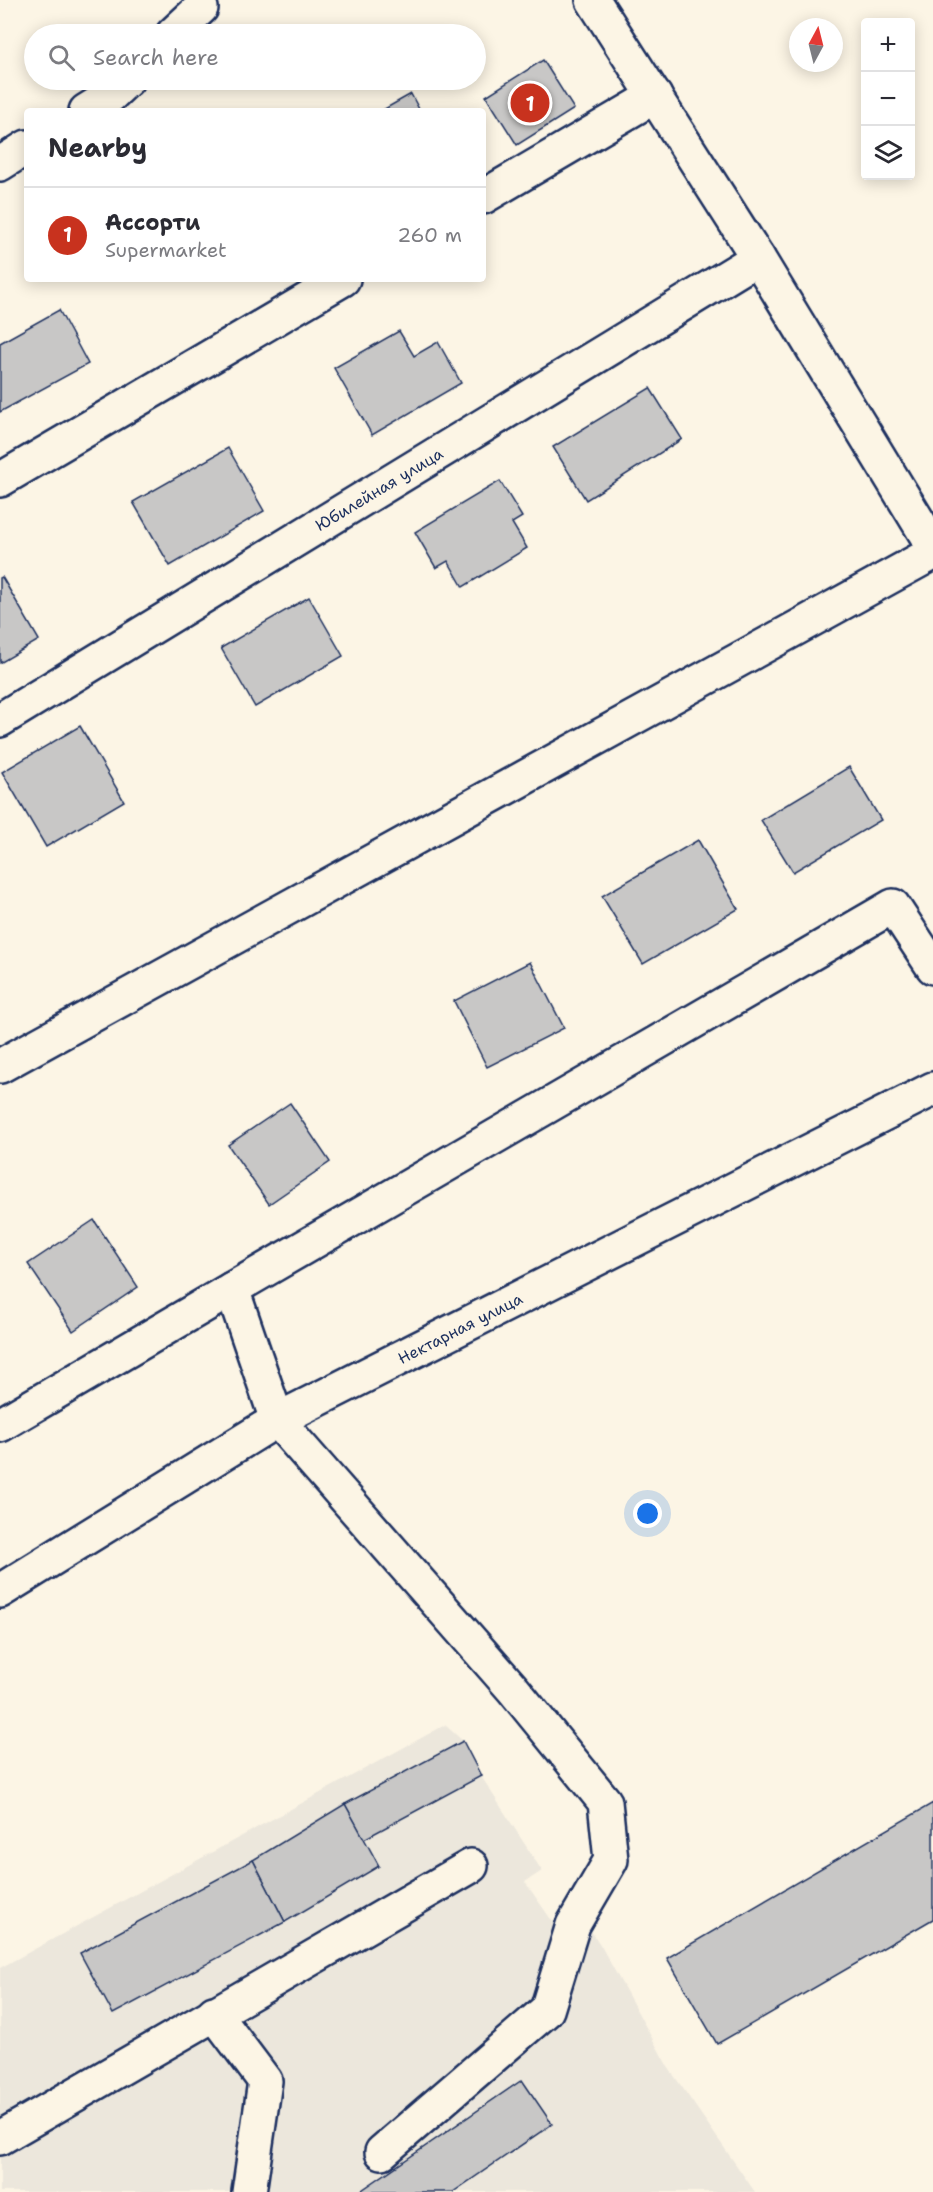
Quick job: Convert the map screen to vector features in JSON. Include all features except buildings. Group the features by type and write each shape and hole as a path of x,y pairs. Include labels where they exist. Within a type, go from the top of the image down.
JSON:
{"street":[{"path":"593,0 758,258 933,546"},
{"path":"181,24 199,3"},
{"path":"91,108 116,90"},
{"path":"486,195 655,96"},
{"path":"0,164 24,149"},
{"name":"Юбилейная улица","path":"0,720 758,258"},
{"path":"0,480 338,282"},
{"path":"0,1066 933,553"},
{"path":"0,1425 893,906 933,967"},
{"name":"Нектарная улица","path":"0,1591 277,1420 933,1089"},
{"path":"232,1289 277,1420 513,1689 605,1802 610,1860 573,1925 547,2010 382,2152"},
{"path":"0,2138 471,1866"},
{"path":"213,2013 265,2081 249,2192"}],"shaded area":[{"path":"445,1725 463,1741 481,1776 542,1871 525,1882 555,1925 586,1923 668,2067 755,2192 0,2192 0,1968"}],"place":[{"name":"Ассорти","path":"530,103"}]}
